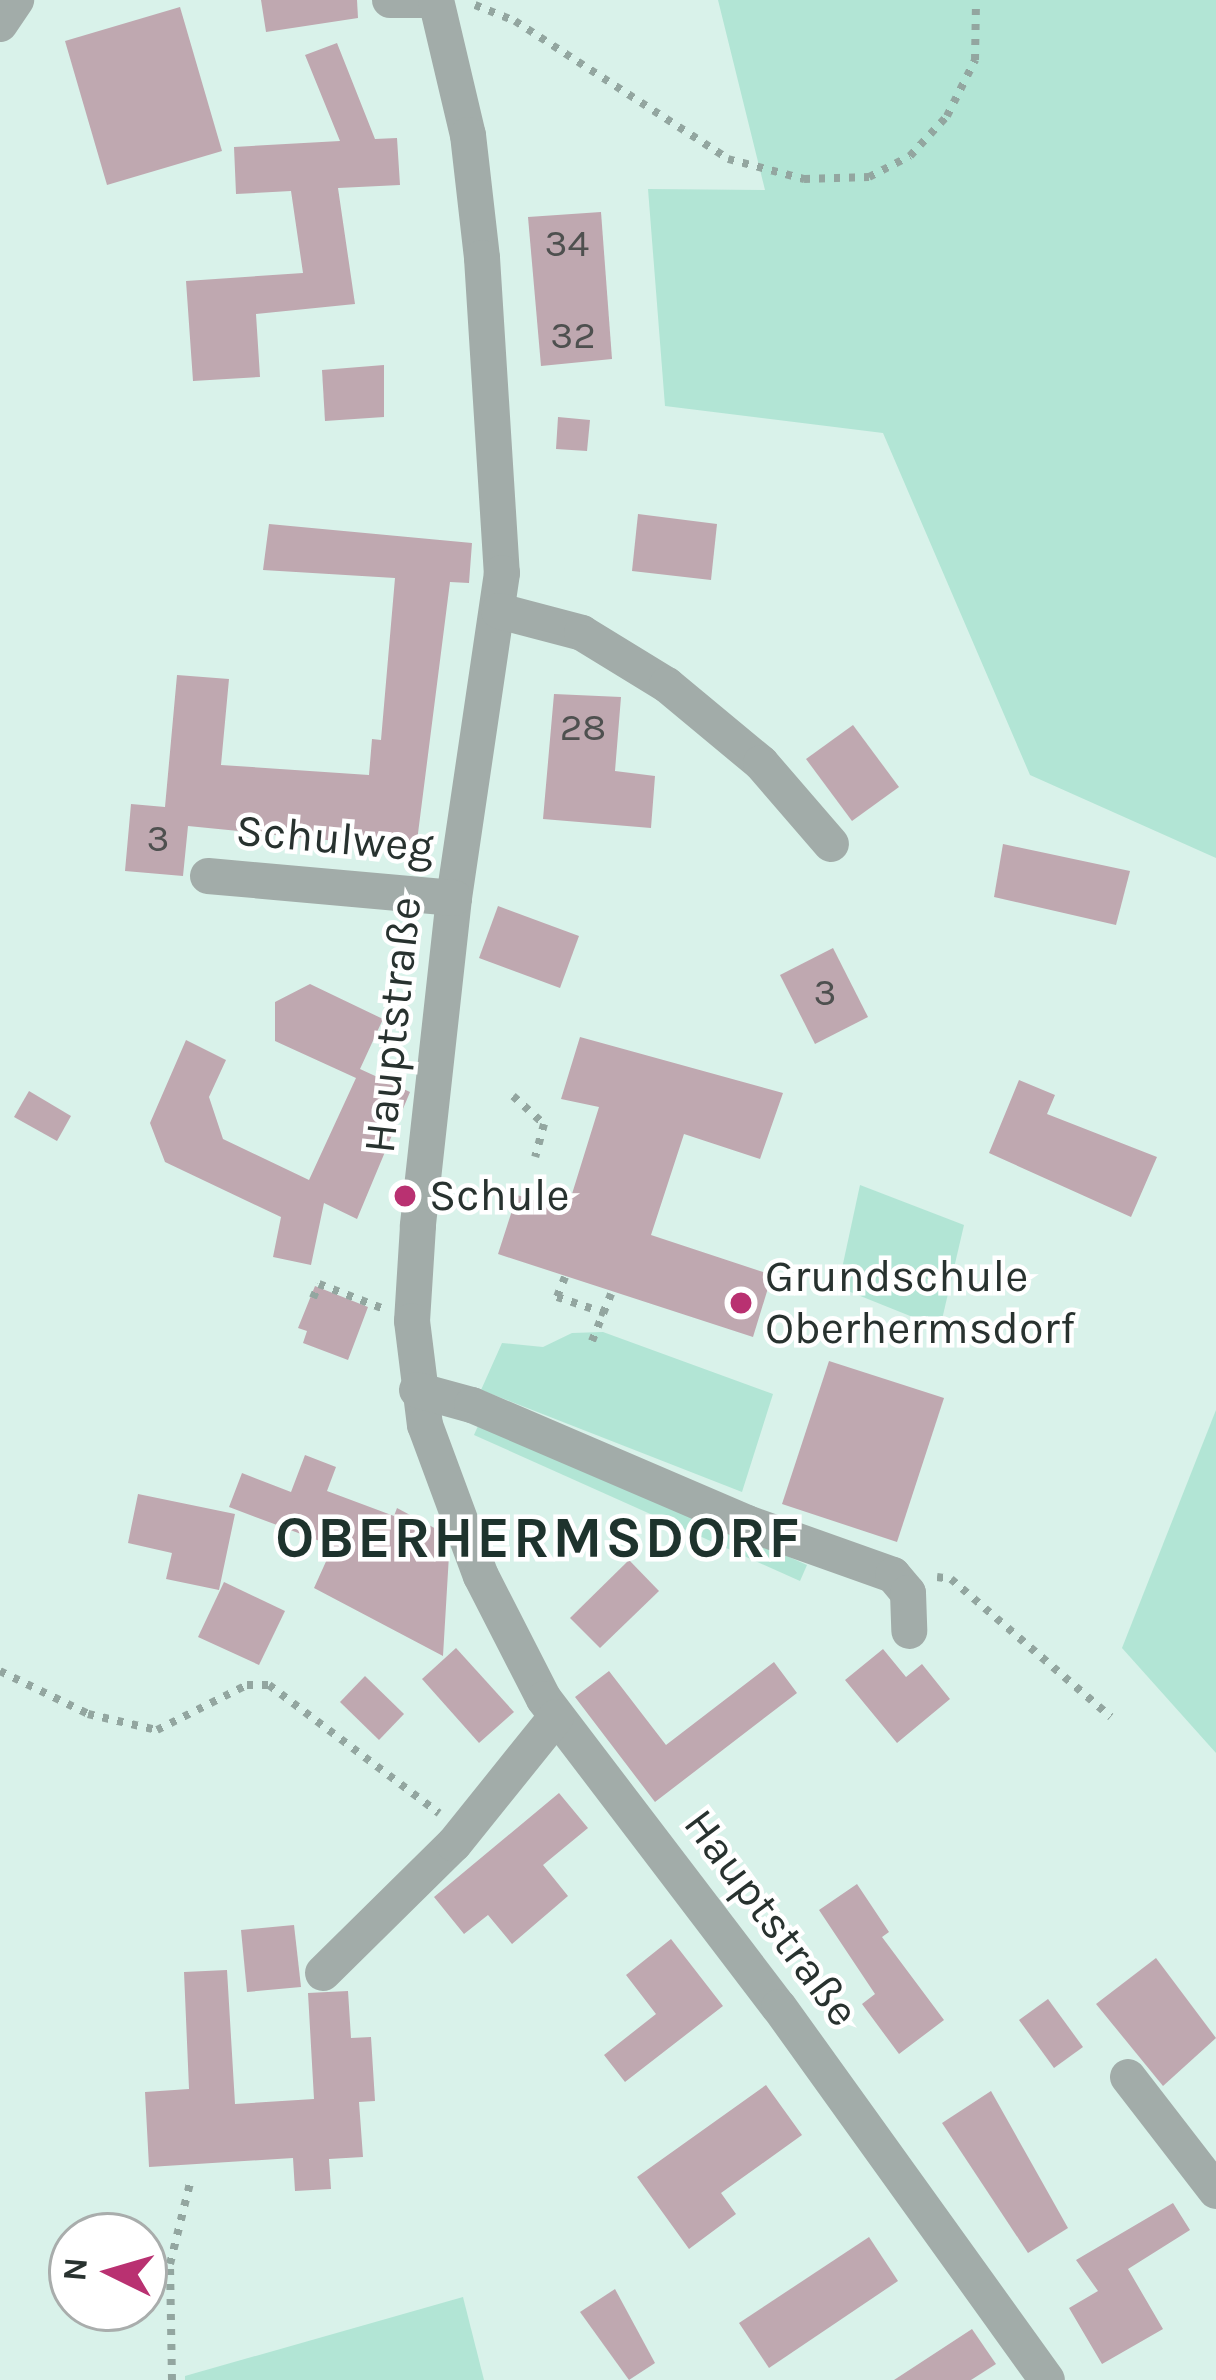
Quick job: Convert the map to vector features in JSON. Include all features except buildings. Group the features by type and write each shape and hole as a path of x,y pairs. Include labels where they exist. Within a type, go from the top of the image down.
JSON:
{"street":[{"path":"0,24 16,0"},
{"path":"391,0 436,0"},
{"name":"Hauptstraße","path":"436,0 468,135 482,259 496,401 499,611 454,898 416,1251 418,1390 481,1576 556,1717 779,2007 1047,2380"},
{"path":"499,611 582,633 667,685 761,763 831,844"},
{"name":"Schulweg","path":"208,876 454,898"},
{"path":"418,1390 472,1405 747,1523 893,1575 908,1593 909,1631"},
{"path":"323,1972 464,1832 556,1717"},
{"path":"1128,2077 1211,2185"}],"path":[{"path":"436,0 515,21 728,159 804,179 869,177 910,156 947,116 975,60 976,0"},
{"path":"513,1096 544,1124 535,1157"},
{"path":"566,1276 557,1298 604,1313"},
{"path":"313,1298 319,1284 384,1309"},
{"path":"592,1341 611,1294"},
{"path":"893,1575 952,1579 1111,1717"},
{"path":"0,1671 88,1714 157,1730 247,1685 268,1685 464,1832"},
{"path":"172,2380 170,2264 191,2179"}],"green space":[{"path":"718,0 1216,0 1216,858 1030,775 883,433 665,406 648,189 765,190"},
{"path":"860,1185 964,1225 940,1328 838,1287"},
{"path":"603,1332 773,1394 742,1492 481,1390 502,1343 543,1347 572,1333"},
{"path":"1216,1410 1216,1753 1122,1648"},
{"path":"481,1419 807,1565 800,1581 474,1435"},
{"path":"463,2297 484,2380 185,2380 185,2376"}],"place":[{"name":"Schule","path":"405,1196"},
{"name":"Grundschule Oberhermsdorf","path":"741,1303"}],"district":[{"name":"OBERHERMSDORF","path":"539,1539"}]}
